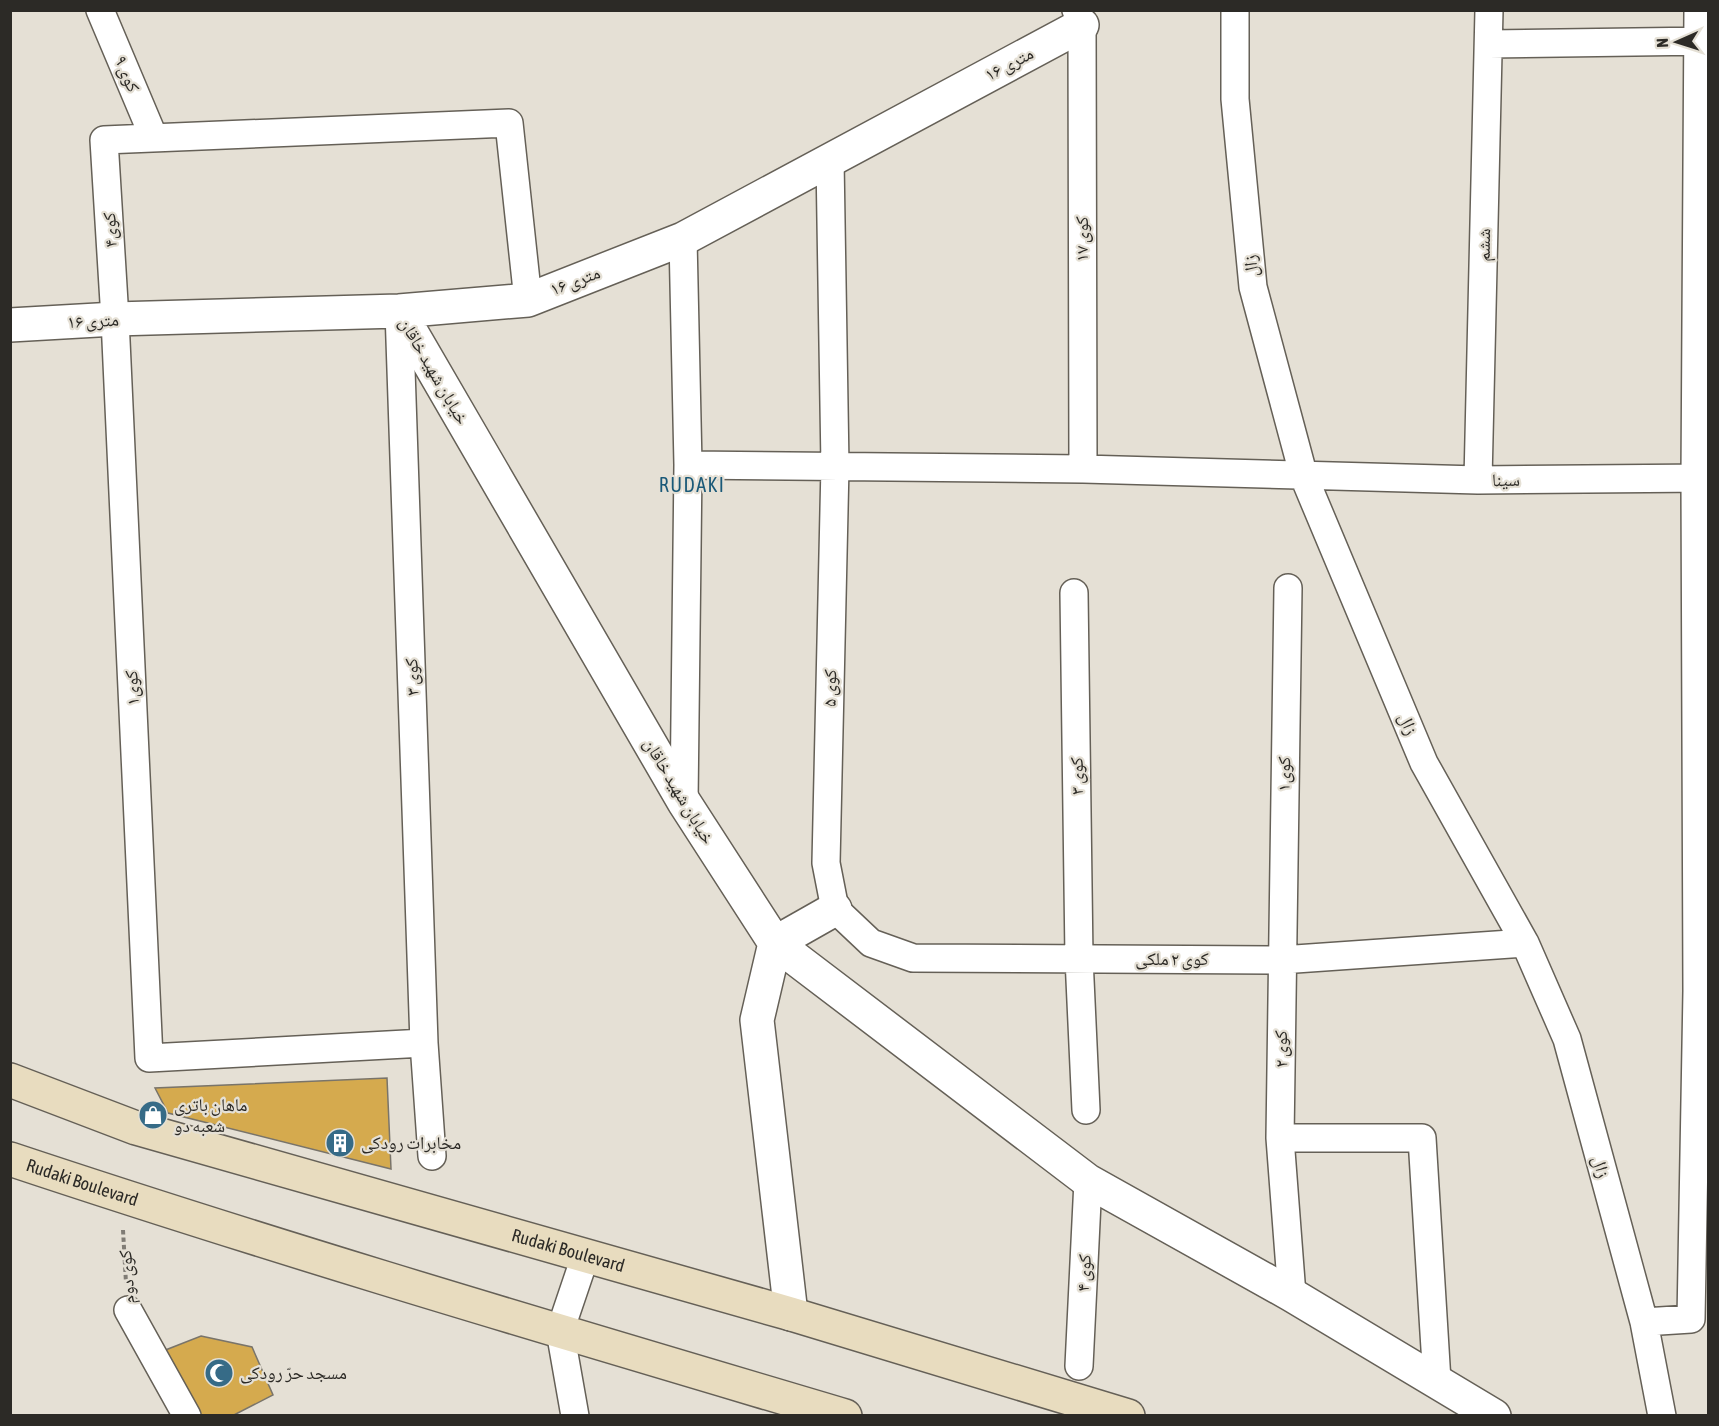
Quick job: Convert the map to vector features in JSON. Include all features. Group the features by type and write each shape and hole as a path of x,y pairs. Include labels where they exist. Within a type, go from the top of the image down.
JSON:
{"main road":[{"name":"Rudaki Boulevard","path":"10,1080 136,1128 791,1314 1128,1416"},
{"name":"Rudaki Boulevard","path":"10,1158 121,1196 845,1416"}],"street":[{"name":"کوی ۹","path":"100,10 154,138"},
{"name":"زال","path":"1235,10 1234,99 1253,287 1304,477 1424,763 1524,943 1566,1039 1644,1322 1662,1416"},
{"name":"ششم","path":"1478,480 1489,10"},
{"path":"1644,1322 1691,1319 1703,991 1703,41 1698,10"},
{"name":"۱۶ متری","path":"10,326 115,319 399,311 528,300 683,239 830,160 1079,18"},
{"name":"کوی ۱۷","path":"1079,18 1083,469"},
{"path":"1489,44 1703,41"},
{"path":"154,138 509,123 528,300"},
{"name":"کوی۴","path":"115,319 105,140 154,138"},
{"name":"کوی ۵","path":"830,160 835,466 826,863 835,909"},
{"path":"683,239 688,465 684,802"},
{"name":"خیابان شهید خاقان","path":"399,311 684,802 775,943 1088,1181 1292,1295 1494,1416"},
{"name":"کوی ۳","path":"399,311 424,1043 432,1156"},
{"name":"کوی۱","path":"115,319 149,1058 424,1043"},
{"name":"سینا","path":"688,465 1083,469 1304,477 1478,480 1702,478"},
{"name":"کوی۱","path":"1281,960 1288,588"},
{"name":"کوی ۳","path":"1074,593 1079,958"},
{"path":"791,1314 758,1020 775,943 835,909"},
{"name":"کوی ۲ ملکی","path":"835,909 872,943 913,958 1281,960 1524,943"},
{"path":"1079,958 1086,1110"},
{"name":"کوی ۲","path":"1281,960 1280,1138 1292,1295"},
{"path":"1280,1138 1422,1138 1437,1381"},
{"name":"کوی ۴","path":"1079,1366 1088,1181"},
{"path":"575,1416 560,1331 585,1257"},
{"name":"کوی دوم","path":"128,1310 187,1416"}],"path":[{"name":"کوی دوم","path":"121,1196 128,1310"}],"building":[{"name":"مخابرات رودکی","path":"387,1078 391,1169 168,1113 155,1088"},
{"name":"مسجد حرّ رودکی","path":"201,1336 252,1347 273,1395 232,1416 197,1416 163,1351"}],"place":[{"name":"ماهان باتری شعبه دو","path":"153,1115"},
{"name":"مخابرات رودکی","path":"340,1143"},
{"name":"مسجد حرّ رودکی","path":"219,1373"}],"district":[{"name":"RUDAKI","path":"692,485"}]}
